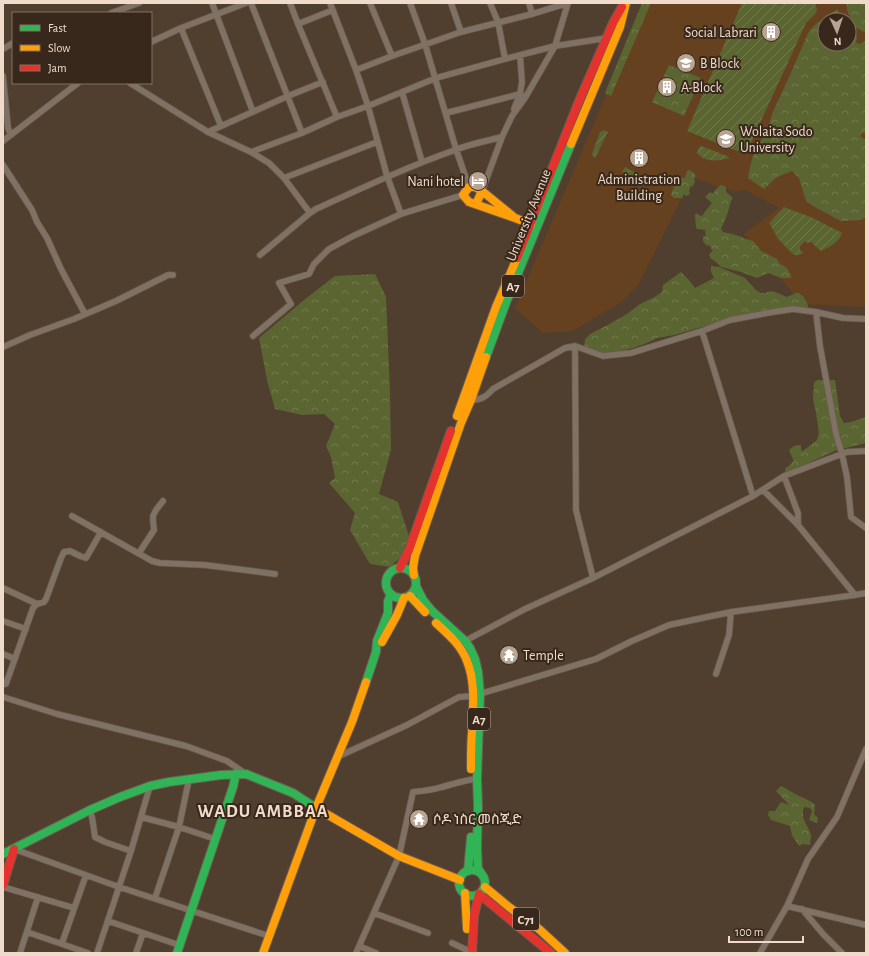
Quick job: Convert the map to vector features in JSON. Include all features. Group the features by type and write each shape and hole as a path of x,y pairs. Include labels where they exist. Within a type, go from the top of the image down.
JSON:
{"main road":[{"name":"University Avenue","path":"400,568 411,544 507,300 607,38 613,23 625,3"},
{"name":"University Avenue","path":"414,575 415,556 461,423 496,307 583,103 620,27 625,3"},
{"path":"515,218 475,187 469,187 463,195 470,202 531,224"},
{"path":"476,204 482,191"},
{"path":"400,568 405,568 414,575"},
{"name":"A7","path":"400,568 390,573 386,584 391,594 395,597 407,597"},
{"name":"A7","path":"376,652 382,644 393,620 407,597 414,592 416,580 414,575"},
{"name":"A7","path":"416,586 422,600 465,641 475,659 478,672 474,779 468,871"},
{"name":"A7","path":"264,949 316,808 352,722 376,652 377,641 388,613 388,601 391,594"},
{"name":"A7","path":"407,597 456,643 464,653 477,695"},
{"path":"178,949 214,839 233,787 236,774"},
{"path":"3,854 90,810 150,786 189,779 246,774 293,793 316,808 400,856 460,880"},
{"name":"A7","path":"474,779 478,806 478,869 485,879 485,887"},
{"path":"3,886 14,849"},
{"path":"479,894 472,896 465,893 460,887 460,880 463,874 468,871 472,870 481,873"},
{"path":"468,952 475,905 479,894 485,887"},
{"name":"C71","path":"485,887 539,929 565,953"},
{"path":"465,893 468,952"},
{"name":"C71","path":"479,894 551,953"}],"street":[{"path":"114,12 139,3"},
{"path":"212,3 253,112"},
{"path":"152,42 181,28 246,3"},
{"path":"251,3 302,133"},
{"path":"290,3 337,117"},
{"path":"330,3 356,70 368,106 387,176 401,214"},
{"path":"370,3 392,56"},
{"path":"410,3 436,78 456,149 469,187"},
{"path":"450,3 461,32"},
{"path":"490,3 498,22 505,59"},
{"path":"529,3 532,14"},
{"path":"356,70 461,32 568,3"},
{"path":"482,191 502,137 522,96 555,46 568,3"},
{"path":"298,24 333,10"},
{"path":"181,28 221,126"},
{"path":"251,152 302,133 337,117 436,78 555,46 607,38"},
{"path":"3,49 12,44"},
{"path":"520,55 522,96"},
{"path":"3,76 8,128 11,135"},
{"path":"208,132 323,82"},
{"path":"3,141 77,84"},
{"path":"132,84 208,132 251,152 269,163 284,178 310,213"},
{"path":"402,92 422,162"},
{"path":"446,113 522,96"},
{"path":"260,255 316,209 387,176 422,162 456,149 502,137"},
{"path":"284,178 377,142"},
{"path":"3,165 32,210 85,314"},
{"path":"253,336 291,304 279,284 309,274 314,264 329,249 401,214 463,195"},
{"path":"3,347 116,301 168,275 173,275"},
{"path":"467,399 486,396 493,389 565,348 575,346 603,356 631,353 702,331 730,320 772,312 793,310 816,312 843,318 866,319"},
{"path":"816,312 820,346 836,434 847,477 851,517 866,528"},
{"path":"702,331 753,496"},
{"path":"575,346 576,510 593,578"},
{"path":"465,641 525,609 593,578 753,496 784,476 847,452 864,452"},
{"path":"784,476 798,513 798,525"},
{"path":"763,490 798,525 855,595"},
{"path":"139,553 154,530 152,520 153,516 163,500"},
{"path":"72,516 148,559 160,563 205,566 275,574"},
{"path":"3,684 6,684 33,608 37,604 44,602 46,599 64,552 70,551 86,558 101,532"},
{"path":"3,588 37,604"},
{"path":"337,757 407,725 459,697 477,695 596,659 669,625 731,612 866,593"},
{"path":"716,674 729,635 731,612"},
{"path":"3,621 26,629"},
{"path":"3,654 15,659"},
{"path":"3,697 57,714 186,746 227,761 246,774"},
{"path":"760,953 786,906 808,859 837,817 866,748"},
{"path":"155,898 179,827 189,779"},
{"path":"356,953 400,856 413,792 442,788 458,782 474,779"},
{"path":"97,953 120,887 150,786"},
{"path":"90,810 95,837 131,851"},
{"path":"142,817 179,827 214,839"},
{"path":"14,849 120,887 269,936"},
{"path":"62,943 86,875"},
{"path":"3,886 74,908"},
{"path":"20,953 38,897"},
{"path":"786,906 866,925"},
{"path":"802,909 842,953"},
{"path":"374,913 428,933"},
{"path":"108,921 143,933 178,949"},
{"path":"27,932 88,953"},
{"path":"136,953 143,933"},
{"path":"452,943 468,952"},
{"path":"359,946 376,953"},
{"path":"264,949 271,953"}],"shaded area":[{"name":"Wolaita Sodo University","path":"642,3 866,3 866,307 802,304 744,234 779,208 745,190 738,191 721,188 692,177 639,284 621,302 573,331 543,333 515,308 603,102"}],"green space":[{"path":"642,3 651,3 611,96 605,93"},
{"path":"742,3 777,3 779,5 786,3 815,3 817,9 816,13 806,23 750,145 743,150 737,151 687,131"},
{"path":"847,3 866,3 866,33 857,28 857,12 848,12"},
{"path":"817,24 817,52 857,52 857,43 860,44 866,40 866,133 863,133 860,136 866,140 866,217 861,220 841,221 813,206 806,201 799,178 792,171 777,177 764,189 748,178 754,154 766,133 773,112 808,33"},
{"path":"669,65 701,78 684,116 652,102"},
{"path":"604,130 608,132 595,158 592,154 600,132"},
{"path":"701,146 729,158 708,160 697,153"},
{"path":"625,167 647,179 644,184 622,172"},
{"path":"689,170 696,176 692,187 690,186 690,194 686,196 684,194 682,198 674,198 671,195 676,181 679,177 685,178 687,171"},
{"path":"721,185 726,187 726,192 733,198 721,229 723,232 753,241 761,251 777,259 779,263 787,268 791,278 781,278 768,273 757,278 721,267 711,259 709,255 713,250 703,241 704,236 706,237 705,230 696,228 695,215 696,213 701,216 703,215 712,203 705,197 710,192 713,194"},
{"path":"784,207 813,218 842,233 841,236 833,244 821,251 811,242 808,243 805,241 800,246 800,250 803,253 794,255 779,240 769,223"},
{"path":"711,266 719,267 745,278 756,290 761,293 771,291 787,297 799,293 807,302 808,307 803,310 756,315 716,323 674,335 657,338 633,348 606,354 584,348 585,339 590,334 627,314 640,304 662,292 663,285 681,272 695,288 714,278 711,272"},
{"path":"375,274 386,297 390,392 391,450 379,494 398,502 409,536 402,556 390,567 370,564 350,530 355,513 329,483 335,478 331,457 326,446 335,424 324,414 302,415 275,409 267,380 259,338 335,276"},
{"path":"817,380 835,380 840,416 844,423 866,417 866,443 837,450 786,473 785,469 793,462 789,450 794,446 801,445 801,450 803,451 817,440 819,433 813,399 814,383"},
{"path":"781,786 815,805 814,814 818,818 817,823 809,820 812,811 810,808 804,807 803,811 804,819 811,835 810,845 803,844 799,846 792,835 790,826 771,820 768,815 769,811 775,811 781,802 789,805 776,791"}],"traffic: fast":[{"path":"486,357 507,300 571,144"},
{"path":"401,568 412,572 416,583 412,594 401,598 390,594 386,583 390,572 401,568"},
{"path":"416,586 423,600 432,611 465,641 475,659 478,672 480,694 477,779 477,848 478,869 481,873"},
{"path":"366,682 376,652 377,641 388,613 388,601 391,594"},
{"path":"177,953 233,787 236,774"},
{"path":"3,854 90,810 150,786 169,782 221,775 246,774 293,793 316,808"},
{"path":"468,871 471,837"},
{"path":"472,870 481,874 485,883 481,892 472,896 463,892 459,883 463,874 472,870"}],"traffic: slow":[{"path":"571,144 620,27 626,3"},
{"path":"476,204 482,191 475,187 469,187 463,195 469,202 515,218"},
{"path":"482,191 515,218 531,224"},
{"path":"457,416 496,307 517,258"},
{"path":"414,575 413,568 415,556 461,423 471,400 486,357"},
{"path":"410,596 425,612"},
{"path":"382,642 397,615 404,598"},
{"path":"436,623 458,645 470,669 473,687 471,769"},
{"path":"263,953 316,808 352,722 366,682"},
{"path":"316,808 399,856 460,880"},
{"path":"485,887 539,929 565,953"},
{"path":"465,893 467,929"}],"traffic: jam":[{"path":"517,258 579,101 613,23 622,7"},
{"path":"400,568 409,550 451,431"},
{"path":"3,885 14,849"},
{"path":"472,953 474,916 479,894 551,953"}],"place":[{"name":"Social Labrari","path":"771,32"},
{"name":"B Block","path":"686,63"},
{"name":"A-Block","path":"667,87"},
{"name":"Wolaita Sodo University","path":"726,139"},
{"name":"Administration Building","path":"639,158"},
{"name":"Nani hotel","path":"478,181"},
{"name":"Temple","path":"509,655"},
{"name":"ሶዶ ነስር መስጂድ","path":"419,819"}],"district":[{"name":"WADU AMBBAA","path":"263,811"}]}
